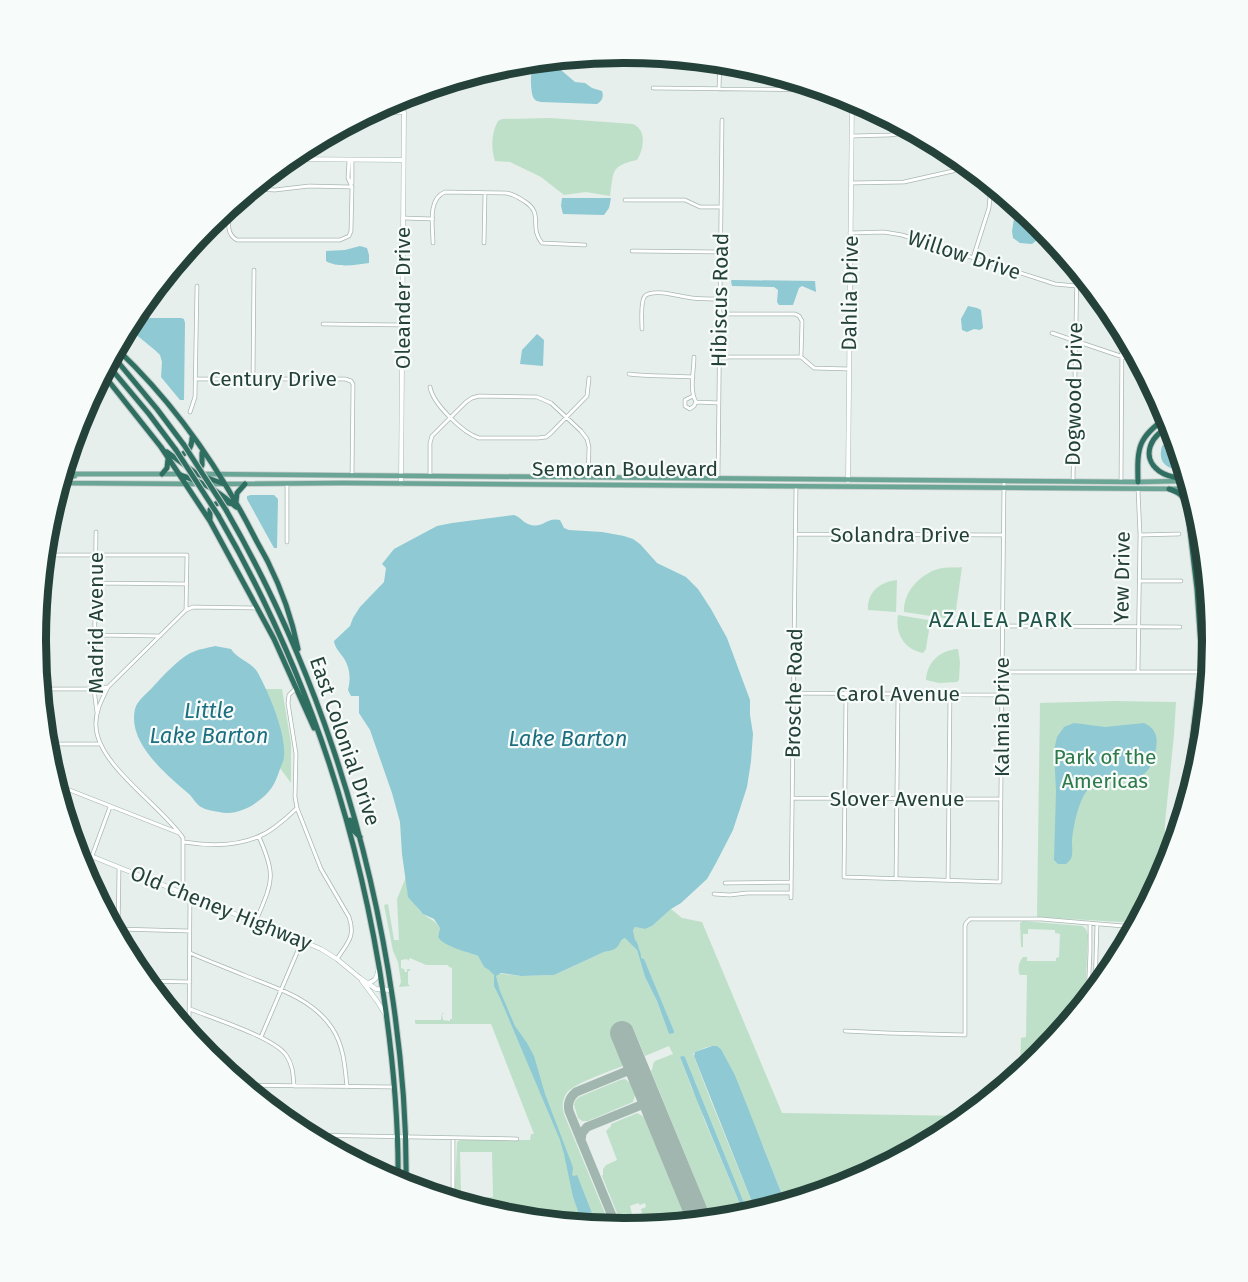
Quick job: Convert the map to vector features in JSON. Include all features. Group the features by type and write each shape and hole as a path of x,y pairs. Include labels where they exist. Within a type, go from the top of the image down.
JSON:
{"highway":[{"path":"123,354 143,375 192,436 225,484 235,504"},
{"name":"East Colonial Drive","path":"118,363 184,445 226,510 266,585 301,663 329,736 361,838 381,926 402,1069 406,1176"},
{"name":"East Colonial Drive","path":"114,371 176,450 218,514 273,621 324,748 352,840 368,904 379,964 396,1087 398,1173"},
{"path":"109,381 170,457 210,520 284,659 324,748"},
{"path":"1138,482 1138,456 1141,444 1146,434 1159,423"},
{"path":"1162,430 1153,439 1150,447 1151,460 1158,471 1178,478"},
{"path":"170,457 186,453 192,445 192,436"},
{"path":"186,484 195,477 202,465 200,448"},
{"path":"162,474 167,468 170,457"},
{"path":"170,457 195,477"},
{"path":"180,474 225,484"},
{"path":"202,507 201,496 209,481 218,474"},
{"path":"209,481 242,512 269,563 295,633 301,663"},
{"path":"235,504 237,493 244,484"},
{"path":"1168,489 1182,495 1183,498"},
{"path":"210,520 210,510 216,503 235,504"},
{"path":"1189,525 1201,653"},
{"path":"1191,748 1200,675"},
{"path":"336,786 342,793 354,831 361,838"},
{"path":"352,840 365,856"}],"main road":[{"path":"71,475 180,474"},
{"name":"Semoran Boulevard","path":"195,477 218,474 1138,482 1179,480"},
{"path":"70,478 78,475"},
{"path":"577,485 587,482 588,478"},
{"path":"588,485 600,478"},
{"path":"700,486 711,484 718,479"},
{"path":"720,486 736,479"},
{"path":"69,482 186,484 209,481"},
{"name":"Yew Drive","path":"1138,482 1138,489"},
{"name":"Semoran Boulevard","path":"225,484 1181,489"}],"street":[{"path":"719,89 720,72"},
{"path":"653,88 796,90"},
{"name":"Dahlia Drive","path":"848,487 852,110"},
{"name":"Oleander Drive","path":"392,112 404,112 401,484"},
{"name":"Hibiscus Road","path":"718,479 722,120"},
{"path":"852,136 899,134"},
{"path":"306,159 404,160"},
{"path":"230,220 229,233 237,240 340,240 349,236 351,231 351,160"},
{"path":"851,183 904,182 957,169"},
{"path":"264,190 309,186 352,188"},
{"path":"433,243 433,205 439,194 445,192 513,194 534,210 536,233 542,243 585,245"},
{"path":"484,243 485,193"},
{"path":"973,258 989,208 990,195"},
{"path":"625,200 686,200 700,207 721,207"},
{"path":"403,218 433,219"},
{"name":"Willow Drive","path":"850,232 884,232 902,235 1055,284 1076,286"},
{"path":"632,251 721,252"},
{"path":"253,379 254,270"},
{"name":"Dogwood Drive","path":"1073,481 1076,282"},
{"path":"190,412 194,403 197,286"},
{"path":"642,329 643,300 650,293 721,299"},
{"path":"720,314 795,314 799,316 802,321 801,357"},
{"path":"323,324 402,325"},
{"path":"1052,333 1128,359"},
{"path":"1121,481 1122,349"},
{"path":"694,357 693,396 696,402"},
{"path":"720,357 801,357 814,368 849,369"},
{"path":"629,374 693,377"},
{"path":"430,387 436,401 471,435 479,438 538,438 546,437 587,396 589,378"},
{"name":"Century Drive","path":"195,379 345,379 351,381 353,384 352,476"},
{"path":"429,476 432,436 466,402 479,396 537,397 552,403 581,430 587,439 588,478"},
{"path":"693,396 685,400 685,406 690,409 696,402"},
{"path":"696,402 719,403"},
{"name":"Kalmia Drive","path":"948,880 1000,882 1004,481"},
{"path":"287,484 287,542"},
{"name":"Brosche Road","path":"791,898 796,487"},
{"name":"Yew Drive","path":"1138,489 1140,534 1138,672"},
{"name":"Madrid Avenue","path":"96,532 94,689 96,727 100,744"},
{"name":"Solandra Drive","path":"796,534 1003,535"},
{"path":"1140,534 1179,534"},
{"path":"53,555 187,555 186,610"},
{"path":"1139,581 1181,581"},
{"path":"95,583 187,584"},
{"path":"97,715 108,687 186,610 193,607 257,608"},
{"path":"1003,626 1180,627"},
{"path":"95,635 160,636"},
{"path":"1002,672 1200,672"},
{"path":"49,689 108,687"},
{"path":"296,688 289,695 288,703 296,754 297,808 321,869 352,925 351,937 337,959"},
{"name":"Carol Avenue","path":"794,693 1002,694"},
{"path":"846,694 844,877 948,880 950,694"},
{"path":"896,879 898,694"},
{"path":"56,744 100,744 113,764 180,834 184,842 183,893"},
{"path":"66,788 180,834"},
{"name":"Slover Avenue","path":"792,798 1001,800"},
{"path":"92,856 110,806"},
{"path":"184,842 213,845 244,842 259,837 274,828 297,808"},
{"path":"256,921 271,879 268,856 259,837"},
{"name":"Old Cheney Highway","path":"87,854 302,941 337,959 383,994"},
{"path":"118,919 119,866"},
{"path":"725,883 791,882"},
{"path":"714,894 791,893"},
{"path":"189,1021 190,895"},
{"path":"844,1031 965,1035 965,926 970,919 1041,919 1126,926"},
{"path":"1089,984 1090,924"},
{"path":"1095,974 1097,924"},
{"path":"124,929 189,931"},
{"path":"261,1037 302,941"},
{"path":"190,953 282,990 308,1004 322,1016 333,1029 341,1047 345,1064 346,1087"},
{"path":"368,983 377,977 379,964"},
{"name":"Old Cheney Highway","path":"360,978 387,1017"},
{"path":"157,981 190,981"},
{"path":"374,996 392,993"},
{"path":"190,1009 261,1037 280,1048 292,1066 294,1086"},
{"path":"255,1085 396,1087"},
{"path":"326,1135 517,1139"},
{"path":"453,1138 453,1192"}],"green space":[{"path":"551,118 633,124 641,131 643,145 639,156 637,160 618,167 615,171 610,196 586,192 564,195 541,177 510,162 495,161 492,141 498,121"},
{"path":"962,567 955,617 951,619 904,612 910,590 921,578 942,568"},
{"path":"897,580 896,612 868,610 872,593 885,583"},
{"path":"898,615 928,620 930,623 926,649 923,653 911,648 902,640 897,622"},
{"path":"958,649 960,662 957,682 939,683 926,680 929,668 936,658"},
{"path":"247,689 282,689 291,743 291,783 251,729"},
{"name":"Park of the Americas","path":"1176,702 1165,844 1128,922 1037,917 1040,703"},
{"path":"406,877 416,905 440,928 438,937 450,946 478,956 484,967 495,973 521,976 554,975 611,950 625,937 637,950 645,977 669,1034 674,1031 644,960 641,958 633,930 635,927 645,929 652,926 671,909 682,918 702,922 782,1113 952,1116 879,1159 845,1175 781,1197 735,1075 721,1049 711,1046 695,1052 693,1054 753,1204 745,1205 685,1057 680,1057 741,1206 709,1212 651,1071 655,1061 673,1054 669,1046 645,1056 633,1028 612,1037 623,1066 576,1086 566,1094 563,1104 564,1114 607,1218 549,1214 471,1198 493,1197 492,1152 460,1152 461,1191 458,1192 455,1189 457,1142 460,1140 530,1140 531,1134 534,1134 491,1024 415,1023 415,1020 441,1020 442,1013 445,1013 442,1014 443,1020 452,1019 452,968 448,965 426,965 410,958 408,961 407,959 401,960 401,968 405,972 410,969 408,984 410,986 399,987 401,982 398,962 393,951 384,905 388,904 394,940 399,940 397,899"},
{"path":"1023,921 1082,926 1088,935 1086,988 1058,1022 1020,1060 1021,1038 1026,1037 1027,975 1020,975 1020,963 1023,957 1027,957 1027,961 1056,961 1059,957 1060,934 1055,933 1055,930 1028,929 1028,934 1023,934 1023,947 1021,947 1020,923"},
{"path":"625,1079 630,1083 635,1095 633,1102 588,1121 578,1118 574,1105 579,1097"},
{"path":"637,1113 644,1117 685,1215 630,1218 642,1213 641,1209 646,1207 645,1203 640,1205 638,1203 630,1206 632,1214 619,1218 602,1176 606,1165 617,1160 606,1131 611,1124"}],"water":[{"path":"559,67 575,82 585,83 602,91 603,97 597,104 537,101 532,94 532,71"},
{"path":"562,198 611,198 609,208 604,215 563,214"},
{"path":"1014,216 1039,240 1032,244 1020,243 1013,238"},
{"path":"360,246 367,248 369,263 341,265 326,261 326,251"},
{"path":"732,280 815,281 816,292 802,286 799,288 793,305 779,305 778,290 774,287 732,286"},
{"path":"968,306 981,310 983,328 980,330 974,329 967,332 962,330 961,319"},
{"path":"145,318 184,319 184,400 180,400 161,377 162,362 156,351 135,334"},
{"path":"537,334 544,340 543,366 520,364 522,350"},
{"path":"1166,442 1175,469 1163,461 1162,446"},
{"path":"274,495 278,499 277,548 274,548 247,499 247,496"},
{"name":"Lake Barton","path":"514,515 535,526 555,519 560,520 564,528 569,530 602,532 633,539 657,563 686,577 698,589 727,638 750,700 753,734 751,761 747,787 733,830 707,879 652,926 645,929 635,927 633,930 641,958 644,959 674,1033 669,1034 645,977 637,950 625,938 614,949 554,975 521,976 501,973 496,976 515,1026 534,1056 545,1094 573,1168 572,1175 577,1175 594,1217 580,1217 573,1197 560,1140 494,986 494,975 484,967 478,956 450,946 441,940 438,937 440,928 434,919 423,914 408,897 400,822 392,793 370,730 359,713 359,696 351,696 348,690 350,677 348,669 334,641 350,626 360,607 384,582 386,568 382,564 394,549 437,526"},
{"name":"Little Lake Barton","path":"215,646 231,649 258,673 276,713 284,746 283,762 269,791 248,807 229,813 201,807 160,768 143,746 134,722 138,703 171,668 182,658 198,650"},
{"path":"1074,723 1105,727 1144,723 1154,731 1157,740 1154,759 1144,774 1109,776 1098,780 1090,787 1083,797 1076,816 1071,859 1066,864 1058,864 1054,860 1056,791 1054,750 1057,737 1064,727"},
{"path":"712,1046 721,1049 735,1075 781,1197 753,1204 694,1056 695,1052"},
{"path":"680,1057 685,1057 745,1205 741,1206"}],"taxiway":[{"path":"613,1218 568,1105 576,1092 637,1067"},
{"path":"581,1141 582,1133 587,1127 651,1101"}],"runway":[{"path":"622,1033 697,1214"}],"district":[{"name":"AZALEA PARK","path":"1001,619"}]}
